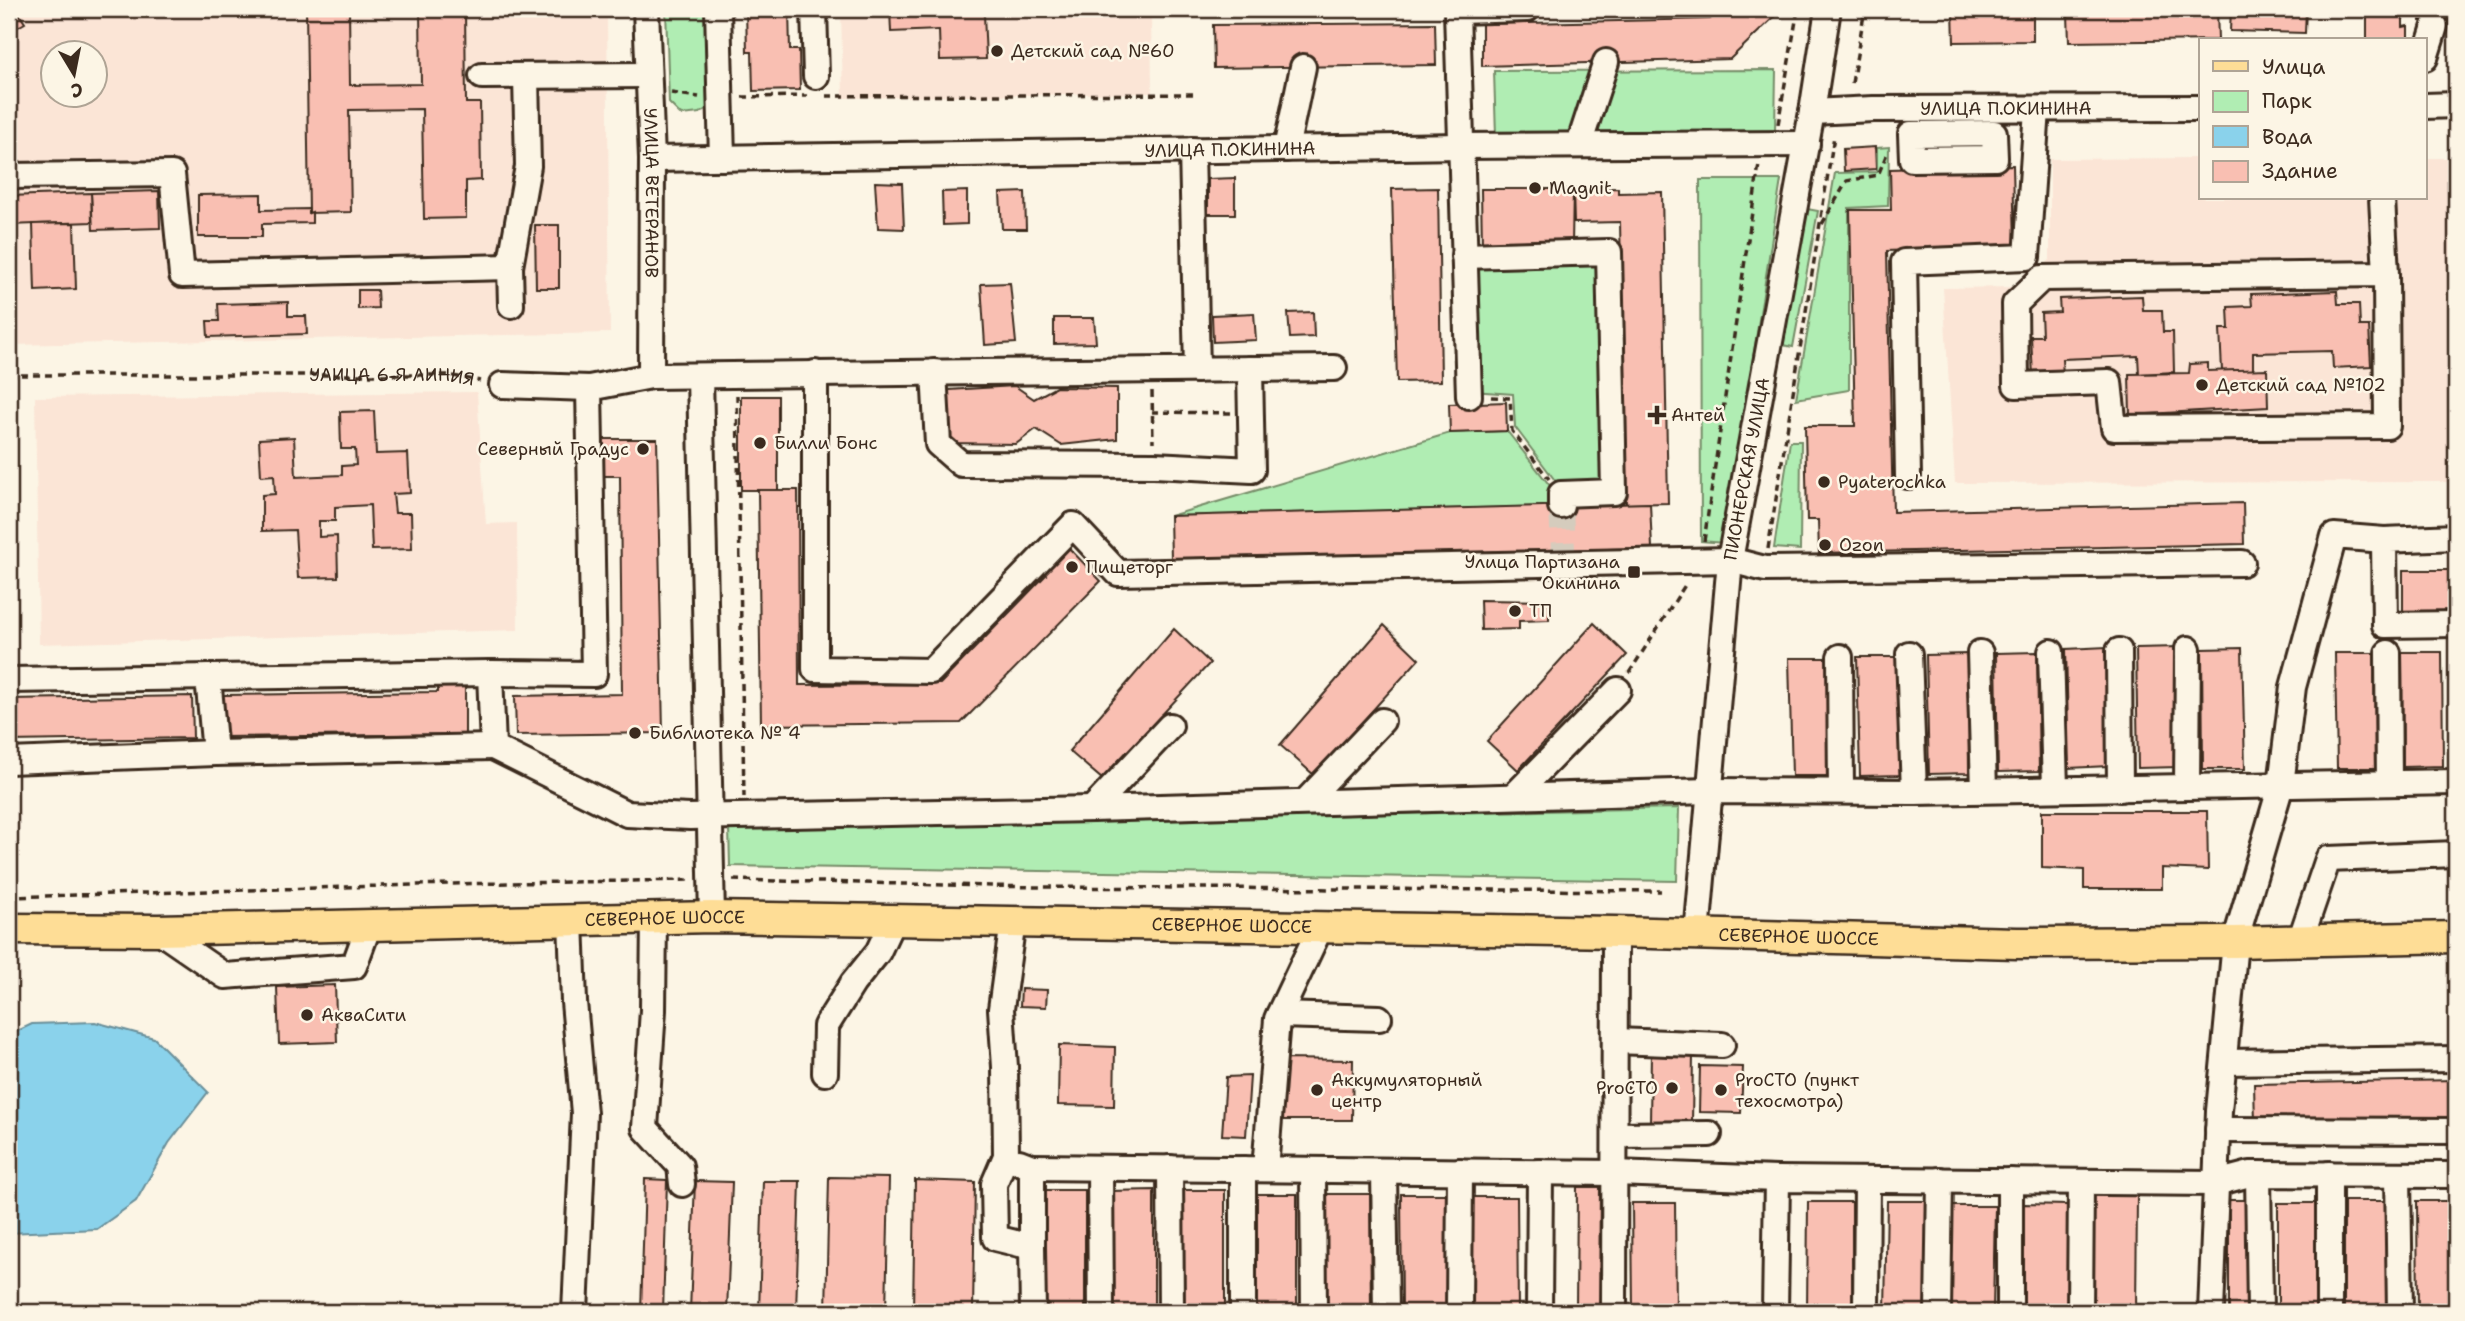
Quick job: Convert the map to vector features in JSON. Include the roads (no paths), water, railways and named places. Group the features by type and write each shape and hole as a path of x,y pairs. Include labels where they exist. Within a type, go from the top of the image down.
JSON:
{"main road":[{"name":"СЕВЕРНОЕ ШОССЕ","path":"9,929 158,930 712,917 1321,926 2017,943 2456,937"}],"street":[{"name":"УЛИЦА ВЕТЕРАНОВ","path":"646,9 652,159 651,376"},
{"path":"718,9 722,158"},
{"path":"814,9 816,76"},
{"path":"1469,396 1457,11 1527,9"},
{"name":"ПИОНЕРСКАЯ УЛИЦА","path":"1698,934 1731,560 1807,144 1828,9"},
{"path":"2426,55 2435,26"},
{"path":"1579,145 1606,62"},
{"path":"1286,149 1303,67"},
{"path":"482,76 648,75"},
{"path":"511,305 510,267 528,166 526,76"},
{"path":"2426,106 2456,105"},
{"name":"УЛИЦА П.ОКИНИНА","path":"1812,113 1872,109 2199,108"},
{"path":"1908,476 1905,262 2027,257 2037,109"},
{"name":"УЛИЦА П.ОКИНИНА","path":"652,159 1461,146 1807,144"},
{"path":"1192,150 1197,370"},
{"path":"9,176 172,174 182,275 510,267"},
{"path":"2382,200 2386,274 2387,426 2114,428 2109,382 2016,385 2015,304 2042,278 2386,274"},
{"path":"1464,257 1609,252 1614,492 1561,500"},
{"path":"502,385 589,388 651,376 1334,368"},
{"path":"934,372 938,444 961,464 1154,465 1252,470 1250,369"},
{"path":"815,373 815,669 931,671 1073,525 1118,573 1563,557 1731,560 1765,569 2242,563"},
{"path":"700,376 712,917"},
{"path":"9,680 594,674 589,388"},
{"path":"2211,1312 2218,1130 2235,942 2281,785 2292,687 2334,536 2384,540 2456,537"},
{"path":"2384,540 2385,625 2456,624"},
{"path":"2187,787 2188,649"},
{"path":"2119,651 2120,789"},
{"path":"2051,652 2054,788"},
{"path":"1980,653 1984,790"},
{"path":"2388,653 2389,783"},
{"path":"1909,654 1914,792"},
{"path":"1840,657 1841,791"},
{"path":"490,673 493,747"},
{"path":"208,677 215,753"},
{"path":"1514,796 1618,690"},
{"path":"1305,802 1382,720"},
{"path":"1091,809 1170,726"},
{"path":"9,761 493,747 627,814 710,816 1091,809 1709,791 1914,792 2456,782"},
{"path":"2300,941 2328,859 2456,854"},
{"path":"653,919 653,1010 645,1128 680,1166 682,1184"},
{"path":"571,920 574,1002 584,1112 575,1312"},
{"path":"825,1073 826,1026 853,983 878,953 892,920"},
{"path":"1013,921 1001,1009 1006,1156 994,1184 995,1238 1032,1247"},
{"path":"158,930 225,975 354,966 369,925"},
{"path":"1243,1312 1254,1169 1279,1015 1321,926"},
{"path":"1614,1312 1615,932"},
{"path":"1279,1015 1379,1018"},
{"path":"1615,1041 1722,1045"},
{"path":"2224,1062 2456,1059"},
{"path":"2218,1130 2456,1130"},
{"path":"1615,1135 1709,1134"},
{"path":"1006,1156 1032,1167 1615,1173 1777,1179 2216,1183 2250,1174 2456,1175"},
{"path":"1032,1167 1033,1312"},
{"path":"1100,1168 1101,1312"},
{"path":"1170,1168 1171,1312"},
{"path":"1313,1170 1314,1312"},
{"path":"1384,1171 1386,1312"},
{"path":"1459,1312 1460,1171"},
{"path":"1539,1312 1540,1172"},
{"path":"2258,1174 2260,1312"},
{"path":"2329,1174 2329,1312"},
{"path":"2398,1175 2400,1312"},
{"path":"1775,1312 1777,1179"},
{"path":"1866,1312 1867,1180"},
{"path":"1938,1312 1940,1180"},
{"path":"2010,1181 2010,1312"},
{"path":"2080,1312 2081,1181"}],"water":[{"path":"95,1022 154,1038 208,1092 169,1143 136,1201 97,1229 9,1233 9,1035 32,1024"}],"tunnel":[{"path":"1561,506 1563,550"}],"place":[{"name":"Детский сад №60","path":"997,51"},
{"name":"Magnit","path":"1535,188"},
{"name":"Детский сад №102","path":"2202,385"},
{"name":"Антей","path":"1657,415"},
{"name":"Билли Бонс","path":"760,443"},
{"name":"Северный Градус","path":"643,449"},
{"name":"Pyaterochka","path":"1824,482"},
{"name":"Ozon","path":"1825,545"},
{"name":"Пищеторг","path":"1072,567"},
{"name":"Улица Партизана Окинина","path":"1634,572"},
{"name":"ТП","path":"1515,611"},
{"name":"Библиотека № 4","path":"635,733"},
{"name":"АкваСити","path":"307,1015"},
{"name":"ProСТО","path":"1672,1088"},
{"name":"Аккумуляторный центр","path":"1317,1090"},
{"name":"ProСТО (пункт техосмотра)","path":"1721,1090"}]}
